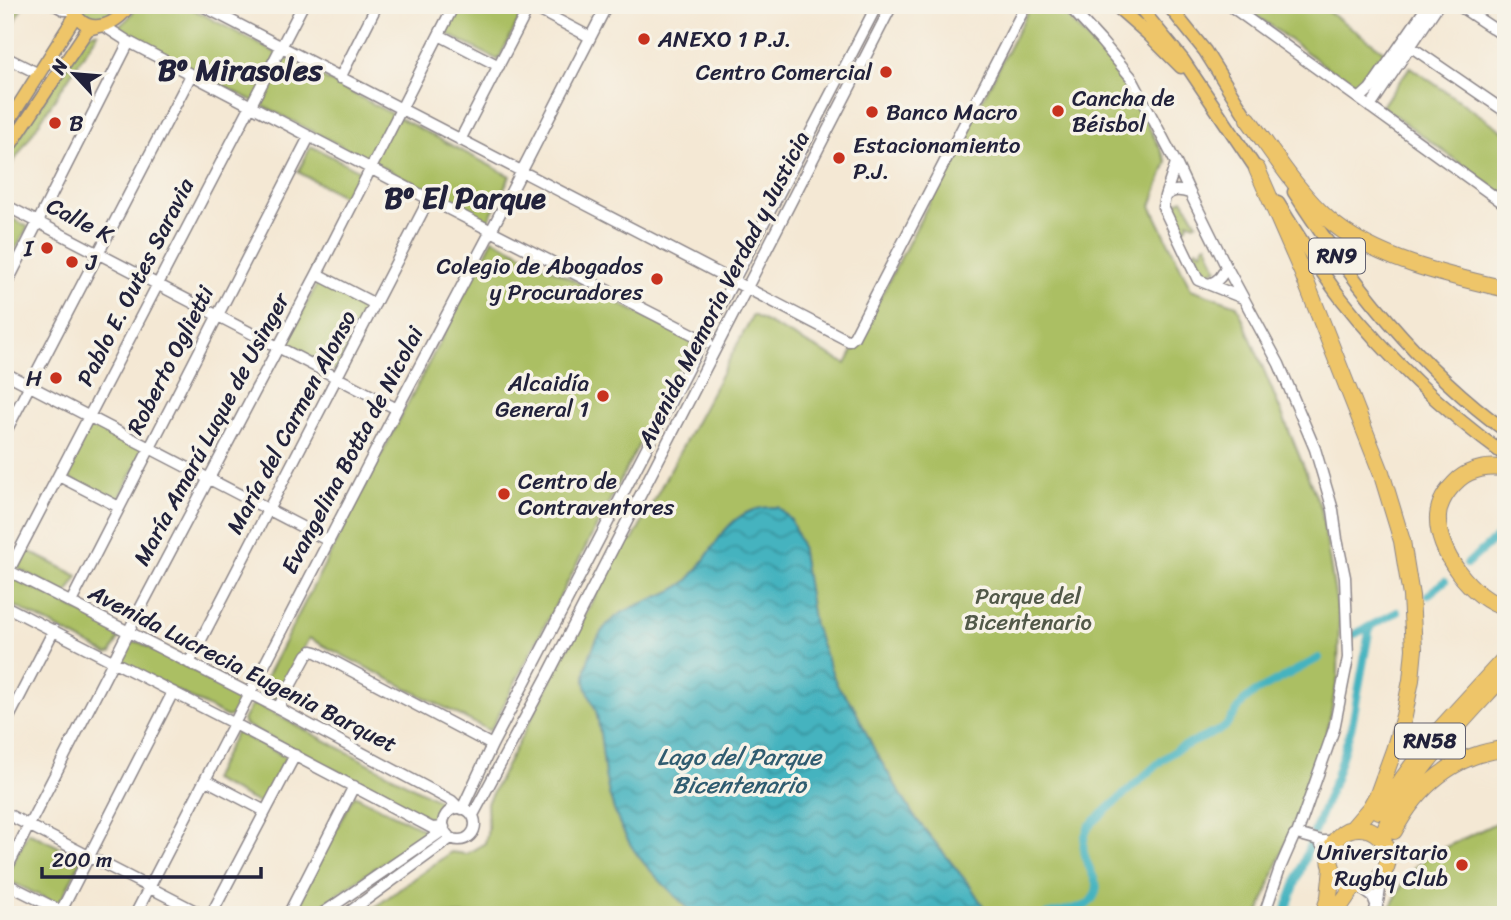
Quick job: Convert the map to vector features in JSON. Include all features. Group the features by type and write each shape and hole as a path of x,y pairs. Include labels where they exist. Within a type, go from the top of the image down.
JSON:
{"highway":[{"path":"1248,119 1318,209 1340,229 1401,260 1506,289"},
{"path":"1257,169 1302,272 1381,472 1402,541 1411,596 1414,649 1404,716 1378,794 1356,829 1375,833 1385,845 1407,809 1436,778 1450,767 1471,757 1491,750 1506,749"},
{"path":"1506,469 1487,467 1462,477 1444,495 1438,518 1442,542 1460,575 1487,600 1506,608"},
{"name":"RN58","path":"1335,841 1377,813 1433,737 1506,657"},
{"name":"RN58","path":"1382,875 1388,858 1383,833 1388,820 1416,776 1506,672"},
{"path":"1322,915 1329,897 1332,848 1335,841"},
{"path":"1331,863 1337,877 1356,886 1367,885 1382,875"},
{"path":"1334,915 1356,886"}],"main road":[{"path":"5,153 88,29 116,21 130,5"},
{"path":"1115,5 1206,92"},
{"name":"RN9","path":"1138,5 1206,92 1307,250 1365,327 1422,387 1506,456"},
{"name":"RN9","path":"1168,5 1205,51 1302,205 1365,293 1434,370 1506,431"},
{"path":"1180,5 1205,51"},
{"path":"5,127 39,75 74,10 86,23 100,26"}],"street":[{"path":"55,5 64,10 74,10"},
{"path":"201,5 222,10 281,47 849,341 854,337 1026,5"},
{"name":"Pablo E. Outes Saravia","path":"7,572 303,5"},
{"path":"340,78 377,5"},
{"name":"María Amarú Luque de Usinger","path":"5,872 454,5"},
{"path":"460,141 529,5 590,37"},
{"name":"Evangelina Botta de Nicolai","path":"135,915 607,5"},
{"name":"Avenida Memoria Verdad y Justicia","path":"877,5 461,808 447,814 444,820 447,832 461,840 471,835 475,826 473,815 548,675 892,5"},
{"path":"1068,5 1131,77 1226,266 1279,364 1315,449 1333,510 1345,577 1348,658 1334,729 1297,834 1291,840 1264,915"},
{"path":"1229,5 1506,205"},
{"path":"1370,107 1428,5"},
{"path":"1359,99 1438,5"},
{"path":"1458,5 1504,33"},
{"path":"100,26 429,200 717,346"},
{"path":"439,35 499,66"},
{"path":"5,288 129,42"},
{"path":"1407,44 1506,112"},
{"path":"5,57 39,75"},
{"path":"5,433 191,75"},
{"name":"Roberto Oglietti","path":"71,602 309,137"},
{"path":"1176,163 1163,207 1198,280 1243,298"},
{"path":"1165,196 1175,190 1190,193"},
{"name":"María del Carmen Alonso","path":"189,663 429,200"},
{"name":"Calle K","path":"5,205 397,409"},
{"path":"1209,284 1221,277 1226,266"},
{"path":"317,274 375,304"},
{"path":"5,373 328,541"},
{"path":"59,476 119,507"},
{"name":"Avenida Lucrecia Eugenia Barquet","path":"7,572 278,708 461,808"},
{"path":"5,606 432,828 447,832"},
{"path":"5,725 54,630"},
{"path":"278,708 307,655 312,651 492,745"},
{"path":"5,883 60,913 173,692"},
{"path":"211,915 295,755"},
{"path":"205,780 265,811"},
{"path":"288,915 354,786"},
{"path":"461,808 473,815"},
{"path":"5,813 203,915"},
{"name":"Avenida Memoria Verdad y Justicia","path":"320,915 447,832"},
{"name":"Avenida Memoria Verdad y Justicia","path":"345,915 447,832"},
{"path":"1297,834 1321,841 1335,841"},
{"path":"1318,840 1331,863"},
{"path":"1375,911 1382,875"},
{"path":"1356,886 1373,897 1375,911"}],"green space":[{"path":"5,5 23,5 5,43"},
{"path":"78,5 126,5 109,21 90,18"},
{"path":"136,5 185,5 510,176 488,221 114,30 130,16"},
{"path":"459,5 526,7 498,60 445,33"},
{"name":"Parque del Bicentenario","path":"1031,5 1056,5 1123,77 1167,162 1151,206 1191,289 1237,305 1321,508 1339,619 1338,677 1326,737 1258,915 364,915 451,852 466,854 485,843 488,829 487,803 625,539 632,541 753,315 846,364"},
{"path":"1242,5 1319,5 1388,54 1363,89 1358,90"},
{"path":"98,33 5,175 5,159 87,35"},
{"path":"1410,67 1506,133 1506,197 1382,106"},
{"path":"311,146 362,172 348,199 298,172"},
{"path":"1183,199 1197,223 1188,221 1187,227 1183,229 1170,205"},
{"path":"10,217 28,227 5,268 5,225"},
{"path":"493,239 693,341 490,731 309,638 276,700 259,691"},
{"path":"1207,244 1217,269 1205,275 1194,251 1197,249 1202,252"},
{"path":"319,280 369,306 336,371 285,345"},
{"path":"92,420 145,448 117,503 63,475"},
{"path":"26,550 78,576 67,594 17,568"},
{"path":"16,578 118,632 120,636 111,653 107,654 5,601 5,588 9,580"},
{"path":"132,642 139,642 238,693 241,699 234,715 227,717 126,665 122,657"},
{"path":"256,704 442,802 440,813 433,820 245,725 243,720 251,706"},
{"path":"236,732 286,757 262,805 212,780"},
{"path":"354,795 423,829 422,835 308,915 291,915"},
{"name":"Universitario Rugby Club","path":"1506,818 1506,915 1386,915 1408,874 1427,856"},
{"path":"28,832 82,858 59,905 5,879"}],"water":[{"name":"Lago del Parque Bicentenario","path":"778,507 791,520 801,545 814,625 837,685 853,705 875,751 914,816 971,887 989,915 695,915 652,872 625,836 609,793 598,719 585,681 588,660 594,645 613,619 688,580 734,521 757,509"}],"waterway":[{"path":"1467,564 1506,529"},
{"path":"1428,595 1445,581"},
{"path":"1351,636 1397,612"},
{"path":"1314,832 1352,725 1370,627"},
{"path":"1046,915 1085,906 1097,890 1084,849 1085,834 1089,826 1162,760 1176,750 1225,727 1244,701 1254,693 1319,658"},
{"path":"1284,915 1310,844"}],"place":[{"name":"ANEXO 1 P.J.","path":"644,39"},
{"name":"Centro Comercial","path":"886,72"},
{"name":"Cancha de Béisbol","path":"1058,111"},
{"name":"Banco Macro","path":"872,112"},
{"name":"B","path":"55,123"},
{"name":"Estacionamiento P.J.","path":"839,158"},
{"name":"I","path":"47,248"},
{"name":"J","path":"72,262"},
{"name":"Colegio de Abogados y Procuradores","path":"657,279"},
{"name":"H","path":"56,378"},
{"name":"Alcaidía General 1","path":"603,396"},
{"name":"Centro de Contraventores","path":"504,494"},
{"name":"Universitario Rugby Club","path":"1462,865"}],"district":[{"name":"Bº Mirasoles","path":"240,70"},
{"name":"Bº El Parque","path":"465,198"}]}
